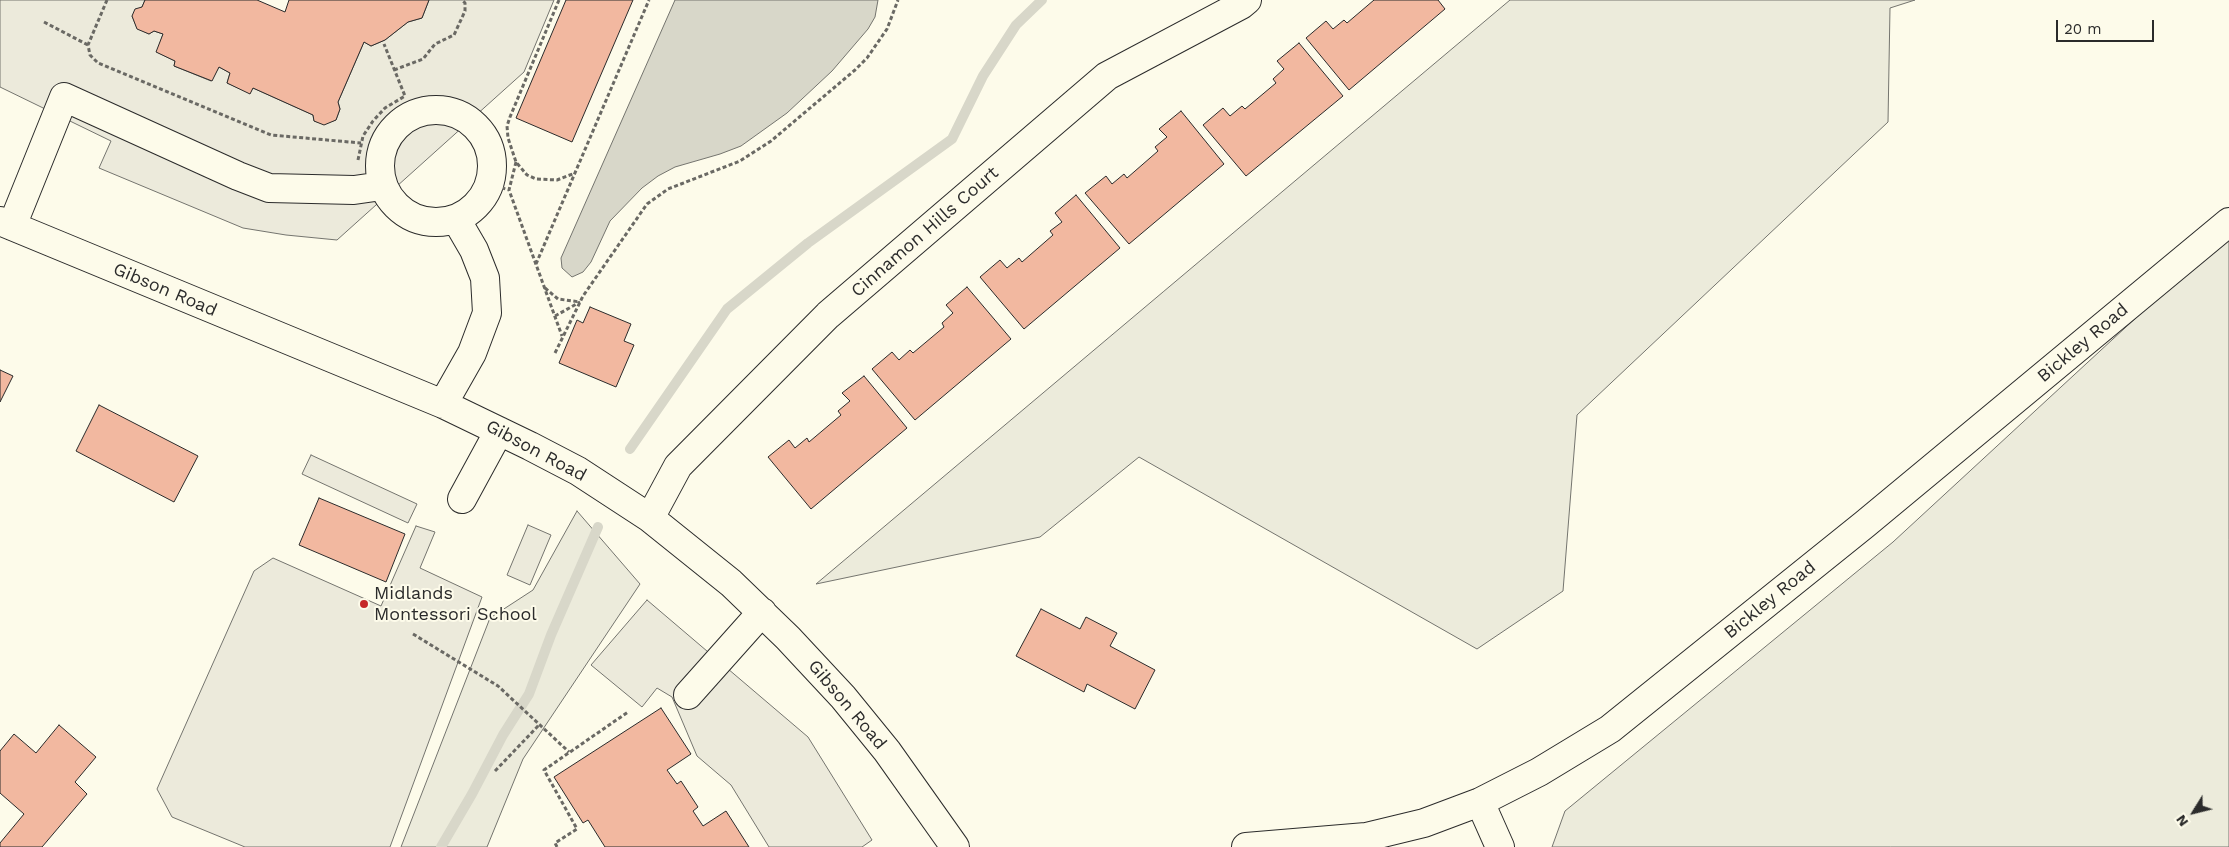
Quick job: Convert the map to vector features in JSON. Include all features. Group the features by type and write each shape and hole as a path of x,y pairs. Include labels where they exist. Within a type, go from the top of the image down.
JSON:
{"street":[{"name":"Cinnamon Hills Court","path":"650,518 678,466 828,315 1107,76 1241,5 1247,0"},
{"path":"6,223 64,97 238,176 269,188 354,190 382,186"},
{"path":"439,110 457,114 471,122 483,135 490,150 492,167 499,187 482,199 470,211 456,219 438,223 421,221 404,213 391,202 382,186 379,168 381,149 390,132 403,119 420,112 439,110"},
{"path":"443,404 472,353 487,313 485,278 474,250 456,219"},
{"name":"Bickley Road","path":"1246,847 1366,837 1424,822 1480,802 1539,772 1610,729 1865,524 2229,222"},
{"name":"Gibson Road","path":"6,223 443,404 578,471 650,518 731,583 762,612 843,696 892,758 955,847"},
{"path":"462,499 499,431"},
{"path":"688,695 762,612"},
{"path":"1480,802 1500,847"}],"path":[{"path":"107,0 88,45 90,55 98,62 271,135 361,143"},
{"path":"394,70 423,59 435,44 454,35 465,11 465,3 462,0"},
{"path":"559,0 510,117 507,126 508,138 516,162 527,175 536,179 557,180 575,172"},
{"path":"536,264 649,0"},
{"path":"555,353 580,302 637,216 651,200 668,189 740,161 771,141 867,58 887,29 898,0"},
{"path":"44,22 88,45"},
{"path":"357,170 363,136 378,114 405,96 384,44"},
{"path":"516,162 499,187 536,264 562,337"},
{"path":"544,287 558,299 580,302"},
{"path":"555,316 580,302"},
{"path":"413,634 498,686 570,752"},
{"path":"557,847 554,843 577,829 544,770 628,712"},
{"path":"495,771 540,725"}],"shaded area":[{"path":"0,0 145,0 142,7 132,16 137,28 149,34 154,31 163,34 157,52 175,61 174,66 211,81 219,67 230,73 227,83 250,93 253,88 313,115 314,121 324,124 336,120 340,109 338,102 364,42 371,46 385,40 408,22 422,18 429,0 554,0 524,72 337,240 243,228 99,168 111,141 0,87"},
{"path":"675,0 878,0 875,17 868,29 832,71 787,113 741,146 675,167 658,176 642,188 610,221 591,262 583,272 572,277 562,268 561,258"},
{"path":"1510,0 1915,0 1890,8 1888,122 1577,415 1563,591 1477,649 1139,457 1040,537 816,584"},
{"path":"2229,232 2229,847 1552,847 1565,811 1893,542"},
{"path":"311,455 417,504 408,523 302,474"},
{"path":"577,511 640,584 523,759 487,847 401,847 490,618 533,590"},
{"path":"528,525 551,535 530,585 507,575"},
{"path":"416,526 435,532 420,568 482,597 390,847 245,847 172,817 157,789 254,571 273,558 381,606"},
{"path":"647,600 808,737 872,840 862,847 769,847 731,785 697,756 672,697 657,688 642,707 591,665"}],"building":[{"path":"145,0 257,0 285,12 289,0 429,0 422,18 408,22 385,40 371,46 364,42 338,102 340,109 336,120 324,125 314,121 313,115 253,88 250,94 227,83 230,73 219,67 212,81 174,66 175,61 156,52 163,34 154,31 149,34 137,29 132,16 135,9 142,7"},
{"path":"566,0 633,0 572,142 516,118"},
{"path":"1374,0 1438,0 1445,9 1349,90 1306,38 1326,21 1333,29 1344,20 1347,23"},
{"path":"1299,43 1343,96 1246,176 1203,125 1223,108 1230,116 1242,106 1245,109 1276,83 1273,79 1284,69 1277,61"},
{"path":"1181,111 1224,164 1129,244 1085,193 1106,176 1112,184 1124,174 1127,178 1158,151 1155,147 1167,137 1159,129"},
{"path":"1076,195 1120,248 1024,329 980,277 1000,260 1007,268 1019,258 1022,262 1053,235 1050,231 1062,222 1055,213"},
{"path":"967,287 1011,339 915,420 872,369 892,352 899,360 910,350 913,353 944,327 942,323 953,313 946,305"},
{"path":"590,307 631,324 624,341 634,345 616,387 559,363 577,320 583,323"},
{"path":"0,370 13,376 0,402"},
{"path":"864,376 907,428 811,509 768,457 789,440 795,448 807,438 809,442 841,415 838,411 850,401 842,393"},
{"path":"99,405 198,456 174,502 76,451"},
{"path":"319,498 405,534 386,582 299,545"},
{"path":"1041,609 1080,629 1086,617 1117,633 1110,646 1155,670 1135,709 1087,684 1084,692 1016,656"},
{"path":"661,708 691,754 667,770 677,784 681,781 698,807 693,811 703,826 726,811 749,847 605,847 588,820 583,823 554,777"},
{"path":"59,725 96,757 75,782 87,794 42,847 0,847 0,843 24,814 0,793 0,751 14,734 36,753"}],"waterway":[{"path":"630,449 727,309 808,243 952,139 983,76 1016,25 1042,0"},
{"path":"441,847 503,735 529,694 551,635 598,527"}],"place":[{"name":"Midlands Montessori School","path":"364,604"}]}
